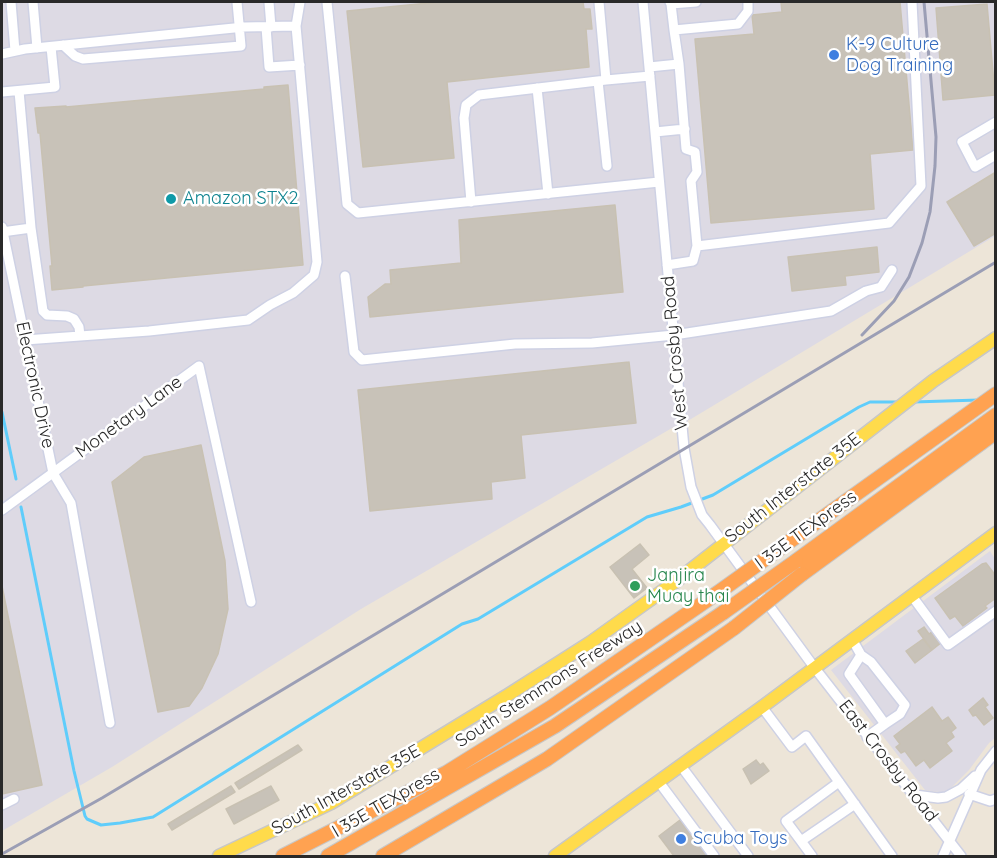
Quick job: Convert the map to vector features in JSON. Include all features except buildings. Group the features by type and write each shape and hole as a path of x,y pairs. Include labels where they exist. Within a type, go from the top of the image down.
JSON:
{"highway":[{"name":"South Stemmons Freeway","path":"283,856 446,773 550,708 716,594 996,394"},
{"name":"I 35E TEXpress","path":"328,856 555,726 724,612 996,415"},
{"path":"382,856 547,759 734,628 802,574 996,432"},
{"path":"977,446 996,437"}],"main road":[{"name":"South Interstate 35E","path":"219,856 331,803 508,695 600,635 675,582 933,381 996,338"},
{"path":"555,856 993,539"}],"street":[{"path":"11,2 15,51"},
{"path":"33,2 38,48"},
{"path":"63,45 75,56 83,59 242,46 237,2"},
{"path":"268,2 269,67 300,65"},
{"path":"25,340 149,331 248,320 293,293 314,275 316,262 296,26 301,8 300,2"},
{"path":"327,2 347,204 358,213 659,182"},
{"path":"599,2 607,166"},
{"name":"West Crosby Road","path":"643,2 684,448 691,487 702,514 814,667"},
{"path":"667,265 693,261 697,246 691,181 697,171 694,152 686,149 679,64 670,3 696,2"},
{"path":"674,30 738,24 748,11 748,2"},
{"path":"697,246 888,223 895,216 921,186 912,2"},
{"path":"2,54 51,46 240,27 296,26"},
{"path":"2,28 13,27"},
{"path":"2,92 55,87 51,46"},
{"path":"471,202 464,118 466,105 479,95 602,81 679,64"},
{"path":"537,88 548,194"},
{"path":"19,91 32,228 43,311 47,315 67,316 74,319 79,327 80,336"},
{"path":"996,122 962,142 975,167 996,155"},
{"path":"655,132 685,129"},
{"path":"2,230 32,228"},
{"name":"Electronic Drive","path":"2,230 53,473 71,503 110,723"},
{"path":"345,276 354,352 362,360 515,344 592,343 674,335 831,311 866,291 881,287 892,270"},
{"name":"Monetary Lane","path":"2,510 199,366 251,602"},
{"path":"912,596 948,645 996,611"},
{"path":"852,639 861,655 871,662 905,705 900,714 867,737"},
{"path":"861,655 849,674 885,724"},
{"name":"East Crosby Road","path":"814,667 961,856"},
{"path":"762,707 792,747 806,736 892,856"},
{"path":"915,795 938,798 953,794 981,770 996,751"},
{"path":"681,766 748,856"},
{"path":"943,856 981,770"},
{"path":"659,782 714,856"},
{"path":"812,856 786,821 839,782"},
{"path":"969,794 990,801 996,799"},
{"path":"2,806 14,799"},
{"path":"801,841 855,804"}],"shaded area":[{"path":"2,2 995,2 995,236 691,419 361,609 112,767 2,831"},
{"path":"990,551 995,559 995,738 969,770 946,793 925,790 831,670"}],"waterway":[{"path":"913,402 979,400"},
{"path":"21,507 85,816 101,825 120,823 153,817 462,624 478,619 647,517 713,495 859,407 870,402 898,402"},
{"path":"2,412 16,479"}],"railway":[{"path":"862,335 894,301 909,277 922,243 930,212 936,137 924,2"},
{"path":"2,854 102,798 996,262"}],"place":[{"name":"K-9 Culture Dog Training","path":"834,55"},
{"name":"Amazon STX2","path":"171,199"},
{"name":"Janjira Muay thai","path":"635,586"},
{"name":"Scuba Toys","path":"681,839"}]}
